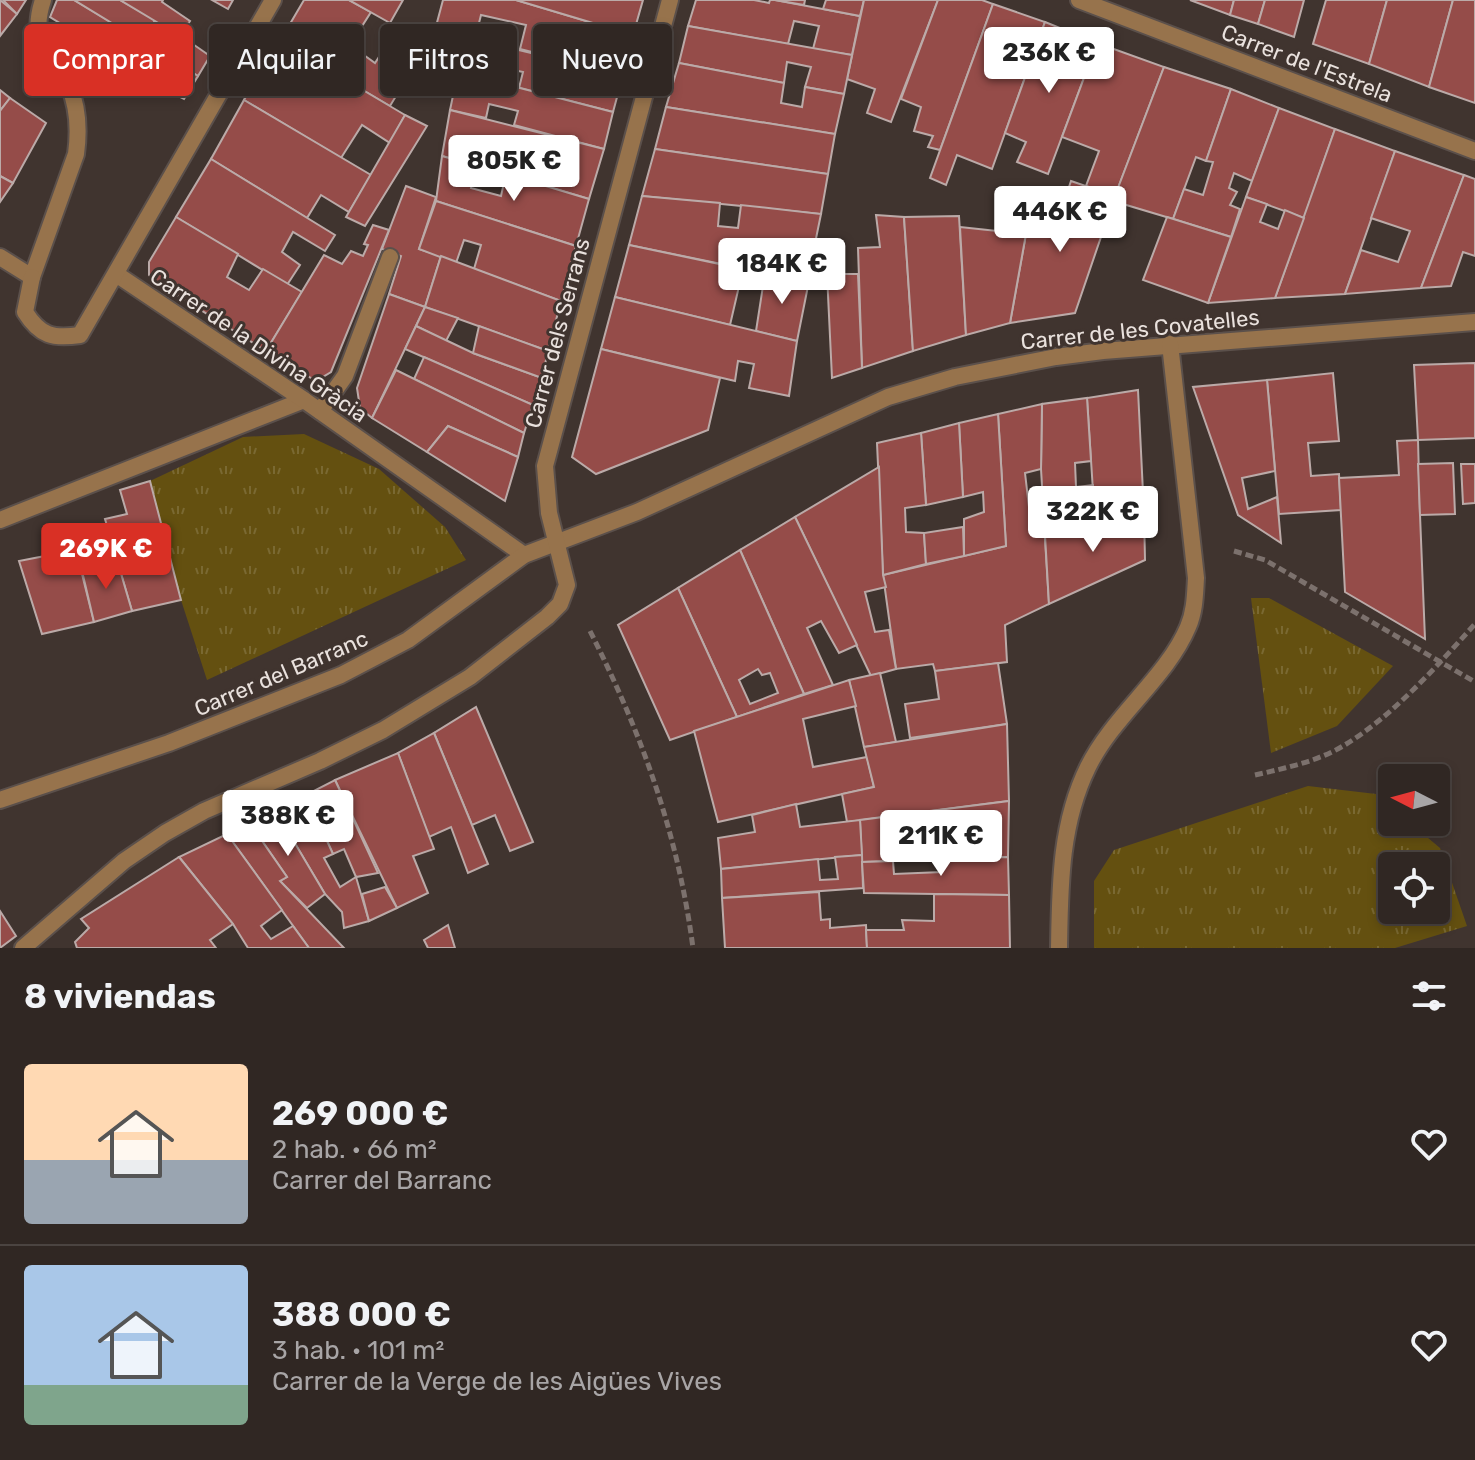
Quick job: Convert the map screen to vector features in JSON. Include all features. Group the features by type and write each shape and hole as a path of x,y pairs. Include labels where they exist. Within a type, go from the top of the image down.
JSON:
{"street":[{"name":"Carrer de la Divina Gràcia","path":"43,0 38,29 43,47 69,86 79,133 76,154 32,277 25,312 34,327 51,336 80,335 116,274 320,411 524,555"},
{"path":"116,274 273,0"},
{"name":"Carrer dels Serrans","path":"567,585 555,541 545,466 670,0"},
{"name":"Carrer de l'Estrela","path":"1079,0 1475,151"},
{"path":"0,257 32,277"},
{"path":"320,411 345,376 390,257"},
{"name":"Carrer de les Covatelles","path":"555,541 637,512 888,397 955,377 1026,363 1170,344 1475,322"},
{"path":"1059,948 1066,837 1076,794 1090,764 1114,726 1175,651 1189,625 1196,578 1170,344"},
{"path":"0,520 304,400"},
{"name":"Carrer del Barranc","path":"0,800 169,743 341,675 408,640 524,555 555,541"},
{"path":"23,948 124,861 165,833 204,811 320,761 439,698 547,617 560,604 567,585"}],"path":[{"path":"1193,549 1234,551 1265,560 1475,682"},
{"path":"567,585 623,695 659,789 675,846 693,948"},
{"path":"1255,775 1310,761 1342,746 1371,727 1440,663 1475,624"}],"green space":[{"path":"304,434 379,469 445,527 466,560 207,680 181,600 150,481 243,437"},
{"path":"1251,598 1269,598 1393,666 1337,726 1271,753"},
{"path":"1308,786 1376,794 1378,836 1426,836 1441,852 1378,852 1378,924 1450,924 1450,877 1467,926 1395,948 1094,948 1094,881 1114,850"}],"building":[{"path":"0,0 17,14 0,36"},
{"path":"3,0 26,0 17,14"},
{"path":"57,0 74,0 114,24 61,24 50,17"},
{"path":"74,0 120,0 155,20 153,24 113,24"},
{"path":"120,0 163,0 190,21 188,24 160,24"},
{"path":"212,0 233,0 228,9"},
{"path":"304,0 349,0 371,12 363,24 290,24"},
{"path":"349,0 403,0 390,23"},
{"path":"443,0 516,0 596,24 533,24 533,52 520,49 526,25 481,15 479,24 437,24"},
{"path":"516,0 643,0 636,24 596,24"},
{"path":"696,0 769,3 775,0 860,16 852,55 813,49 819,26 794,21 788,44 688,26"},
{"path":"775,0 805,0 804,5"},
{"path":"826,0 864,0 860,16 823,9"},
{"path":"864,0 938,0 891,122 867,113 875,89 847,79"},
{"path":"938,0 982,0 993,4 940,150 928,147 933,136 914,131 921,107 901,99"},
{"path":"1190,0 1234,0 1230,15"},
{"path":"1234,0 1265,0 1258,24 1230,15"},
{"path":"1265,0 1304,0 1294,37 1258,24"},
{"path":"1326,0 1387,0 1369,64 1313,44"},
{"path":"1387,0 1453,0 1429,87 1369,64"},
{"path":"1453,0 1475,0 1475,103 1429,87"},
{"path":"993,4 1045,22 992,169 957,155 946,185 930,178"},
{"path":"1045,22 1097,43 1048,174 1017,162 1026,142 1005,133"},
{"path":"688,26 852,55 844,94 805,87 811,67 787,62 784,83 679,63"},
{"path":"1097,43 1164,67 1115,196 1086,186 1099,151 1062,137"},
{"path":"193,44 209,55 198,76 193,73"},
{"path":"517,50 533,53 533,92 519,88 523,72 517,71"},
{"path":"364,55 375,63 380,55 380,96 396,96 390,106 364,91"},
{"path":"679,63 784,83 781,103 802,107 805,87 844,94 835,134 666,107 669,96 672,96"},
{"path":"1164,67 1231,89 1206,161 1196,157 1173,219 1113,201"},
{"path":"517,87 533,91 533,96 551,96 613,112 604,149 514,125 518,111 489,104 486,118 450,110 453,96 517,96"},
{"path":"1231,89 1279,108 1252,181 1234,173 1229,188 1237,192 1230,205 1240,209 1231,237 1173,219 1184,189 1203,195 1213,162 1206,161"},
{"path":"0,90 10,98 0,111"},
{"path":"364,91 405,115 390,143 362,125 341,158 244,100 246,96 364,96"},
{"path":"550,96 617,96 613,112"},
{"path":"10,98 46,123 13,183 0,176 0,111"},
{"path":"244,100 371,175 349,212 321,195 307,218 211,159"},
{"path":"666,107 835,134 828,174 655,149"},
{"path":"1279,108 1335,129 1304,218 1246,197"},
{"path":"450,110 604,149 589,199 501,173 506,158 481,151 477,166 442,156"},
{"path":"405,115 427,126 365,226 346,217"},
{"path":"1335,129 1395,151 1345,294 1275,298"},
{"path":"655,149 828,174 821,214 642,196"},
{"path":"1395,151 1464,175 1421,288 1345,294 1361,250 1398,262 1410,231 1371,218"},
{"path":"442,156 477,166 471,188 501,196 506,174 589,199 576,246 436,201"},
{"path":"211,159 335,235 325,251 293,232 282,252 300,265 287,285 176,217"},
{"path":"1464,175 1475,179 1475,256 1463,252 1451,286 1421,288"},
{"path":"0,176 13,183 0,202"},
{"path":"1071,181 1115,196 1075,313 1010,323 1026,234 1039,199 1062,208"},
{"path":"406,186 436,197 419,249 441,256 425,307 389,294 401,256 382,249"},
{"path":"642,196 720,203 718,226 738,228 741,205 821,214 812,258 788,257 785,277 629,245"},
{"path":"1246,197 1267,204 1260,222 1278,229 1285,210 1304,218 1275,298 1208,303"},
{"path":"436,201 576,246 561,301 474,269 481,245 464,240 456,263 419,249"},
{"path":"876,215 904,217 913,351 862,368 858,248 880,247"},
{"path":"959,216 966,335 913,351 904,217"},
{"path":"176,217 238,254 227,277 249,290 263,269 302,292 266,351 149,275 149,262"},
{"path":"1167,217 1231,237 1208,303 1143,280"},
{"path":"373,225 389,230 331,372 316,381 266,351 324,255 342,264 351,251 363,256 368,245 364,244"},
{"path":"960,227 1026,234 1010,323 966,335"},
{"path":"629,245 743,269 730,325 615,297"},
{"path":"441,256 561,301 548,351 425,307"},
{"path":"765,273 809,281 797,341 756,331"},
{"path":"827,274 858,274 862,368 832,378"},
{"path":"389,294 425,307 372,418 360,408 357,388"},
{"path":"615,297 797,341 789,396 749,388 754,364 738,361 735,381 601,349"},
{"path":"425,307 458,318 446,341 416,326"},
{"path":"416,326 473,353 542,378 533,405 405,349"},
{"path":"479,326 548,351 542,378 473,353"},
{"path":"601,349 720,378 708,430 596,474 572,457"},
{"path":"424,357 533,405 524,433 414,379"},
{"path":"1475,363 1475,438 1418,440 1414,365"},
{"path":"396,370 524,433 518,457 448,426 427,452 372,418"},
{"path":"1333,373 1339,441 1308,443 1311,476 1339,474 1341,510 1279,514 1267,380"},
{"path":"1267,380 1275,471 1242,478 1248,509 1277,497 1281,543 1238,515 1193,387"},
{"path":"1138,390 1144,513 1095,522 1087,398"},
{"path":"1087,398 1091,461 1075,463 1076,487 1093,485 1095,522 1045,535 1041,469 1042,404"},
{"path":"1042,404 1041,469 1025,473 1029,507 1043,506 1049,604 1005,625 1007,662 935,671 933,664 896,669 883,575 1006,546 998,414"},
{"path":"998,414 1006,546 964,556 964,519 984,512 983,492 963,497 959,423"},
{"path":"959,423 963,497 926,505 921,433"},
{"path":"448,426 518,457 505,501 427,452"},
{"path":"921,433 926,505 905,508 906,532 924,533 926,564 883,575 877,443"},
{"path":"1418,440 1425,639 1345,592 1339,478 1399,475 1397,441"},
{"path":"1453,463 1455,514 1420,515 1418,464"},
{"path":"1461,464 1475,464 1475,503 1463,504"},
{"path":"879,467 886,587 865,592 875,632 889,630 896,669 871,676 795,517"},
{"path":"150,481 181,600 132,611 105,519 127,514 120,490"},
{"path":"1144,513 1145,560 1049,604 1045,535"},
{"path":"795,517 857,645 839,653 821,621 807,628 833,685 804,694 740,550"},
{"path":"963,527 964,556 926,564 924,533"},
{"path":"76,550 94,622 42,634 19,561"},
{"path":"740,550 804,694 737,717 678,588","holes":["758,669 762,675 770,673 778,693 750,704 739,680"]},
{"path":"117,560 132,611 94,622 82,571"},
{"path":"678,588 737,717 670,740 618,625"},
{"path":"998,663 1007,724 910,738 905,704 939,699 935,671"},
{"path":"880,673 896,742 864,747 849,680"},
{"path":"849,680 856,706 803,719 813,767 867,757 874,787 718,822 694,731"},
{"path":"476,707 533,842 510,851 495,815 472,825 434,733"},
{"path":"1007,724 1009,801 847,822 842,794 874,787 864,747"},
{"path":"434,733 488,864 468,873 451,827 429,837 398,753"},
{"path":"398,753 434,849 413,856 428,893 397,908 335,780"},
{"path":"335,780 378,873 356,877 344,849 333,854 306,795"},
{"path":"306,795 333,854 324,858 340,887 356,877 369,921 344,928 342,912 325,894 274,808"},
{"path":"1009,801 1008,857 862,862 860,820"},
{"path":"796,804 800,827 860,820 862,855 721,869 718,838 755,832 752,815"},
{"path":"274,808 325,894 307,908 280,881 287,877 249,822"},
{"path":"249,822 287,877 280,881 344,948 309,948 227,834"},
{"path":"227,834 282,910 261,926 271,939 293,926 309,948 248,948 233,924 179,857"},
{"path":"862,855 863,888 722,898 721,869 818,859 820,880 838,879 835,857"},
{"path":"179,857 233,924 210,940 216,948 77,948 75,942 89,928 81,919"},
{"path":"1008,857 1009,895 864,893 862,862 893,861 894,874 942,872 941,860"},
{"path":"385,887 397,908 369,921 362,894"},
{"path":"819,892 821,920 830,919 830,928 866,925 867,948 725,948 722,898"},
{"path":"934,894 1009,895 1010,948 867,948 866,930 904,930 902,920 934,921"},
{"path":"0,911 16,936 0,948"},
{"path":"448,925 455,948 428,948 424,940"}]}
